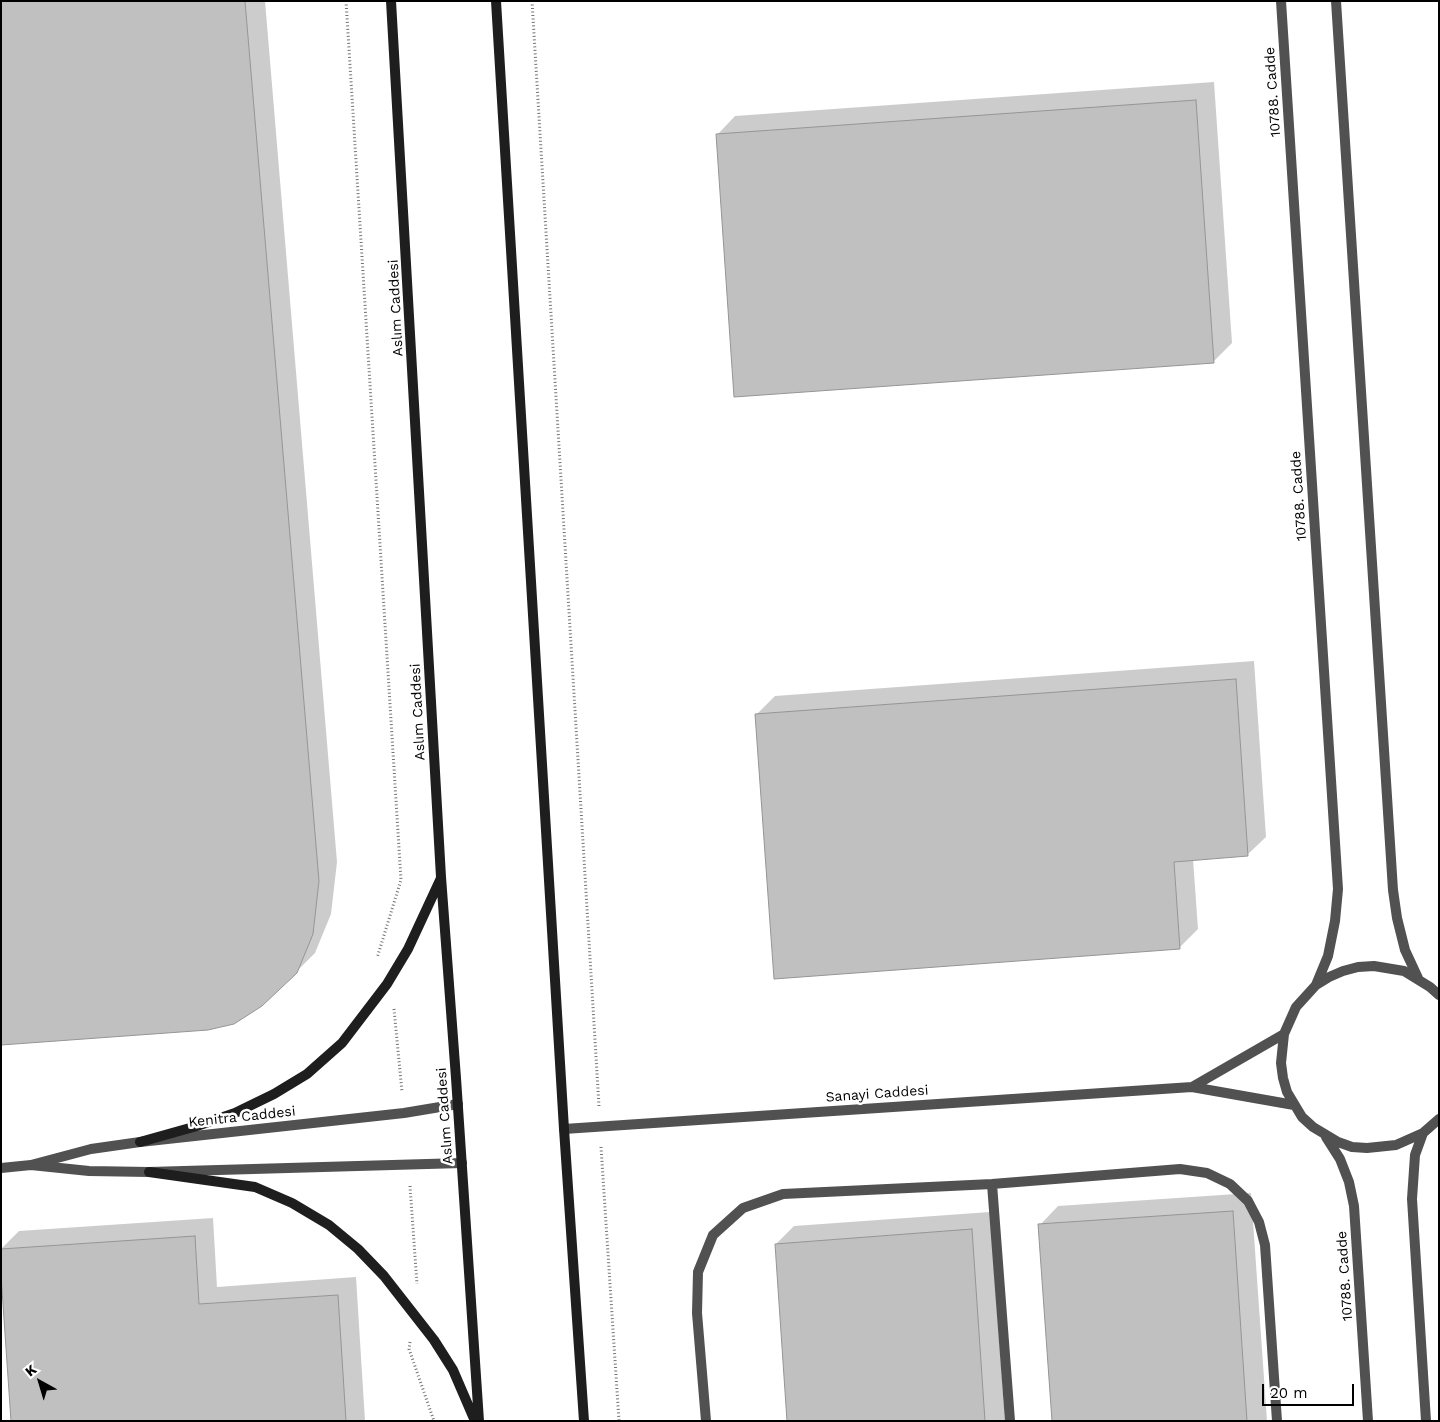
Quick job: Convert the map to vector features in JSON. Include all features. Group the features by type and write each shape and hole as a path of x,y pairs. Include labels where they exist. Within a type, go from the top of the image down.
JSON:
{"main road":[{"name":"Aslım Caddesi","path":"391,1 441,877 479,1421"},
{"path":"496,1 564,1129 584,1421"},
{"path":"140,1142 235,1113 274,1094 307,1074 342,1043 387,984 408,949 441,877"},
{"path":"149,1172 255,1187 292,1203 329,1225 358,1249 384,1276 434,1340 453,1370 475,1421"}],"street":[{"name":"10788. Cadde","path":"1281,1 1338,889 1335,921 1328,956 1316,985"},
{"path":"1336,1 1394,890 1397,918 1405,950 1418,978"},
{"path":"1439,995 1430,986 1404,971 1389,968 1358,967 1343,970 1316,985 1296,1007 1284,1034 1281,1048 1282,1070 1287,1092 1294,1105 1308,1122 1325,1136 1338,1142 1352,1147 1382,1148 1396,1145 1423,1133 1439,1119"},
{"name":"Sanayi Caddesi","path":"1192,1087 1284,1034"},
{"name":"Sanayi Caddesi","path":"564,1129 1192,1087 1294,1105"},
{"name":"Kenitra Caddesi","path":"1,1168 31,1165 91,1149 140,1142 404,1113 458,1104"},
{"path":"1423,1133 1415,1155 1412,1198 1426,1421"},
{"name":"10788. Cadde","path":"1325,1136 1340,1160 1349,1182 1354,1206 1368,1421"},
{"name":"Kenitra Caddesi","path":"31,1165 89,1171 149,1172 462,1163"},
{"path":"706,1421 697,1313 698,1272 712,1235 743,1208 783,1194 992,1184 1180,1169 1207,1173 1230,1184 1248,1201 1259,1222 1266,1245 1277,1421"},
{"path":"992,1184 1010,1421"}],"path":[{"path":"346,1 400,880 377,957 395,1014 404,1113"},
{"path":"532,1 619,1421"},
{"path":"408,1164 418,1278 409,1349 434,1421"}],"building":[{"path":"1,1 245,1 319,881 313,934 297,973 262,1006 234,1024 208,1030 1,1045"},
{"path":"1196,100 1214,363 734,397 716,134"},
{"path":"1236,679 1248,856 1174,862 1180,949 774,979 755,714"},
{"path":"1233,1211 1247,1421 1052,1421 1038,1224"},
{"path":"972,1229 985,1421 787,1421 775,1244"},
{"path":"195,1236 199,1304 338,1295 346,1421 11,1421 1,1275 1,1249"}]}
